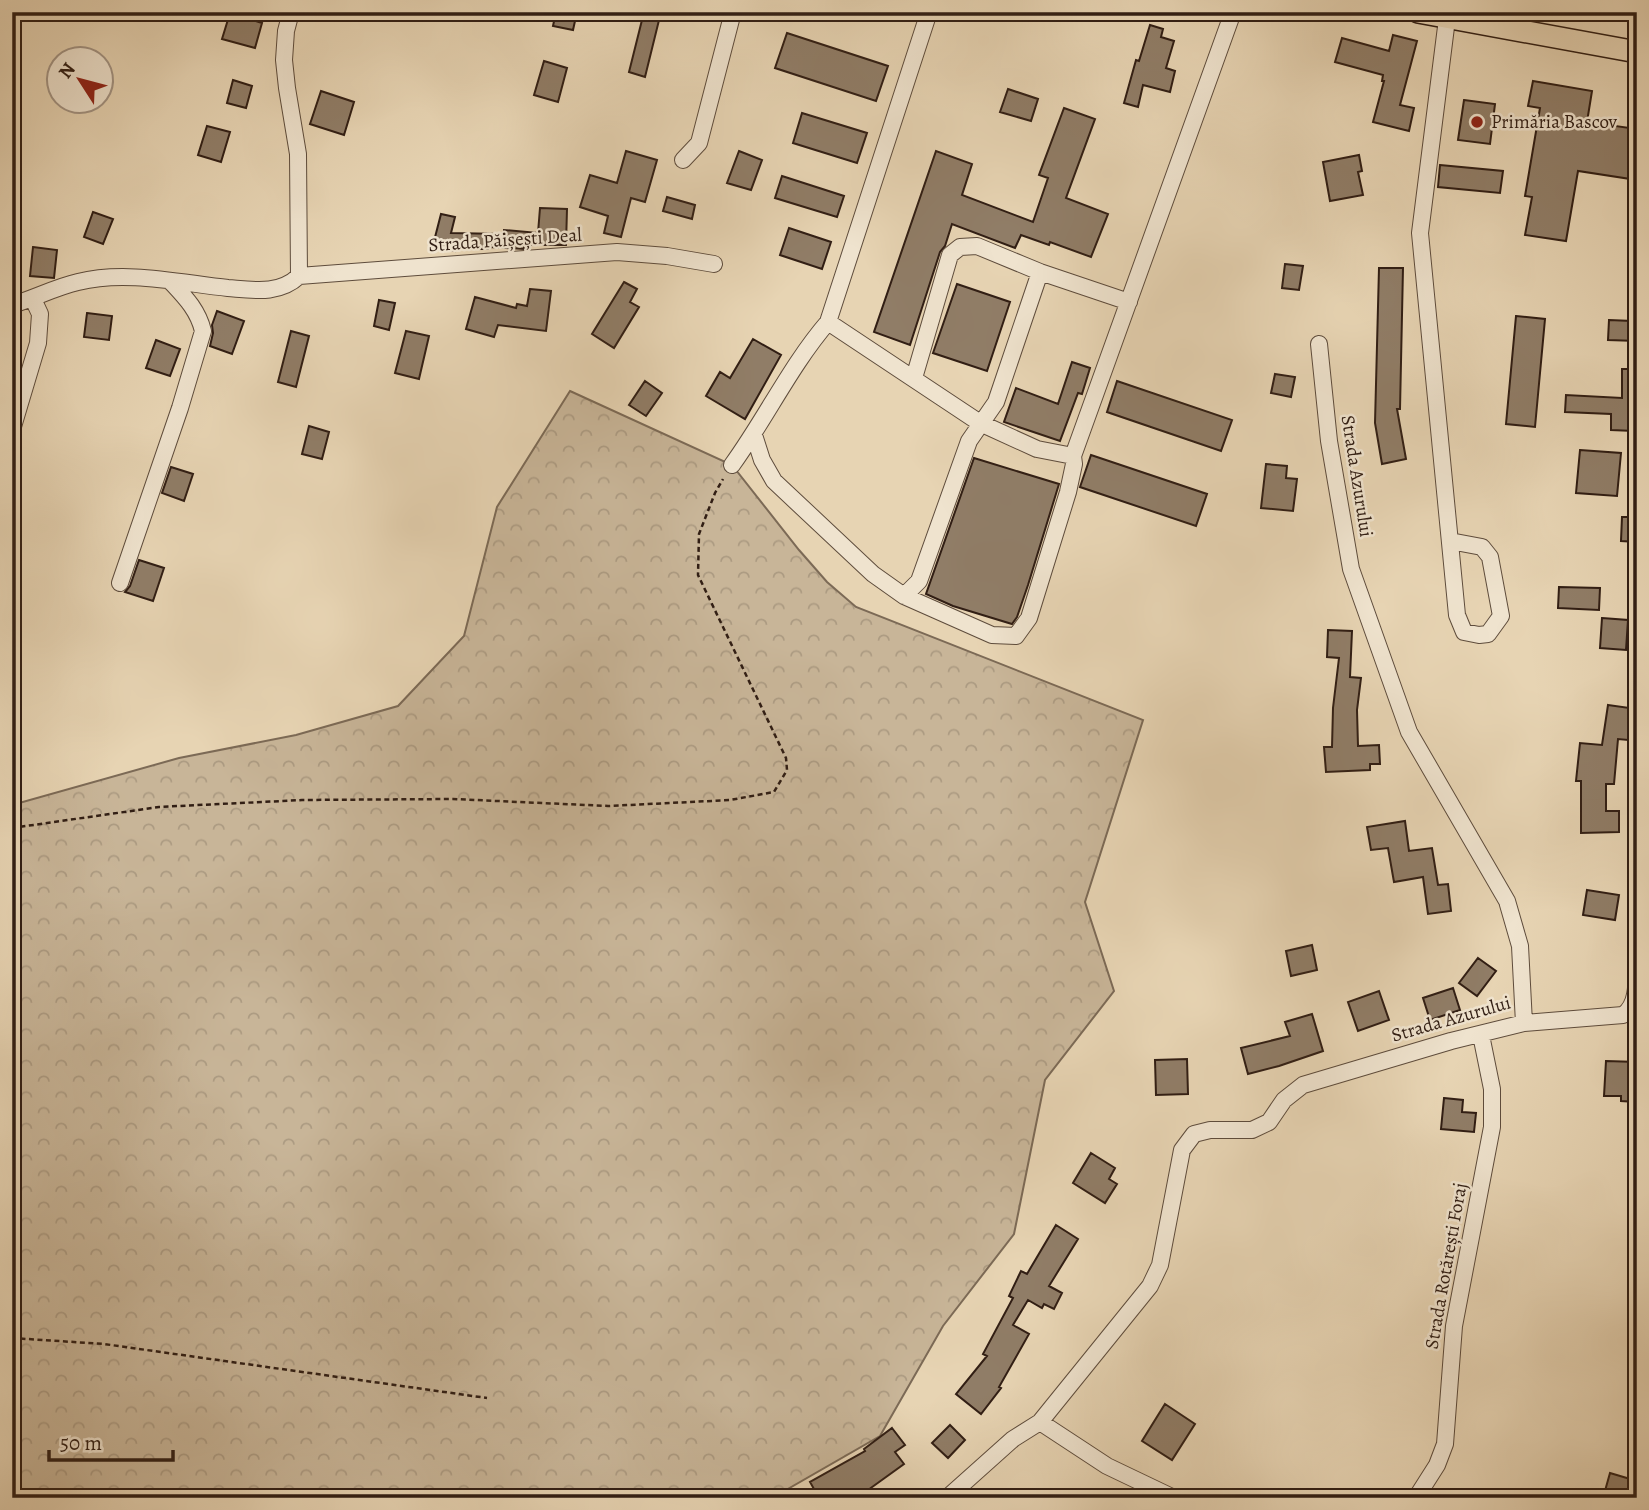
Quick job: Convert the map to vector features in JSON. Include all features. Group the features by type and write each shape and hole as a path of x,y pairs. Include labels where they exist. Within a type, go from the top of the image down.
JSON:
{"main road":[{"path":"1418,12 1447,19 1500,20 1637,52"}],"street":[{"path":"291,12 286,31 285,60 298,155 299,276"},
{"path":"683,160 699,143 733,12"},
{"path":"732,465 754,435 814,338 828,321 929,12"},
{"path":"754,435 762,460 774,481 873,574 904,596 992,635 1016,636 1029,618 1068,492 1073,456 1233,12"},
{"path":"1447,19 1420,233 1457,615 1464,632 1488,634 1501,616 1490,557 1482,547 1451,541"},
{"path":"914,378 950,255 960,247 977,246 1040,272 1129,302"},
{"name":"Strada Păișești Deal","path":"12,305 77,282 103,278 127,277 249,290 275,290 289,285 299,276 617,252 667,256 714,264"},
{"path":"904,596 919,581 969,441 996,402 1040,272"},
{"path":"120,583 180,408 203,331 200,318 191,303 171,282"},
{"path":"12,430 38,343 40,313 33,299"},
{"path":"828,321 980,423 1037,449 1073,456"},
{"name":"Strada Azurului","path":"947,1498 1013,1439 1041,1422 1150,1286 1160,1265 1182,1150 1194,1135 1210,1130 1252,1130 1269,1122 1284,1100 1303,1085 1451,1041 1524,1023 1520,946 1507,901 1409,732 1351,569 1329,441 1319,344"},
{"path":"1524,1023 1623,1015 1631,1010 1634,1000 1637,956"},
{"name":"Strada Rotărești Foraj","path":"1416,1498 1437,1465 1444,1444 1454,1326 1492,1127 1492,1089 1481,1035"},
{"path":"1041,1422 1107,1466 1174,1498"}],"path":[{"path":"12,828 159,807 302,800 453,799 608,806 730,800 774,792 787,770 786,758 698,575 699,534 715,493 732,465"},
{"path":"12,1338 104,1344 487,1398"}],"green space":[{"path":"570,391 732,465 799,550 827,582 856,607 1143,720 1085,902 1114,991 1045,1080 1014,1234 943,1326 880,1436 772,1498 12,1498 12,805 179,758 296,735 398,706 464,636 497,507"}],"building":[{"path":"240,12 259,12 256,21 262,23 255,48 222,39 230,13 239,16"},
{"path":"556,12 577,12 573,30 553,26"},
{"path":"644,12 661,12 645,77 629,72"},
{"path":"1150,25 1163,29 1161,37 1174,41 1166,68 1175,71 1170,92 1143,85 1138,107 1124,103 1136,60 1139,61"},
{"path":"787,33 888,66 876,101 775,68"},
{"path":"1393,35 1417,41 1400,105 1414,108 1409,131 1373,122 1384,81 1383,75 1335,62 1342,38 1389,51"},
{"path":"544,61 567,68 558,102 534,95"},
{"path":"233,80 252,86 246,108 227,103"},
{"path":"1533,81 1592,91 1587,122 1637,129 1637,180 1578,171 1566,241 1525,235 1532,197 1525,196 1540,108 1528,106"},
{"path":"1008,89 1038,99 1031,121 1000,112"},
{"path":"321,91 354,102 344,135 310,124"},
{"name":"Primăria Bascov","path":"1464,100 1495,104 1490,144 1458,140"},
{"path":"1064,108 1095,119 1066,198 1108,214 1091,257 1021,235 1015,248 952,224 945,246 940,252 910,345 874,332 936,151 972,164 962,195 1033,222 1048,178 1039,175"},
{"path":"802,113 867,133 857,163 793,143"},
{"path":"207,126 230,132 221,162 198,155"},
{"path":"626,151 657,160 645,202 631,198 621,237 604,233 608,216 580,207 590,175 617,183"},
{"path":"739,151 762,160 751,190 727,183"},
{"path":"1359,155 1362,171 1358,172 1363,195 1330,201 1323,162"},
{"path":"1440,165 1503,171 1500,193 1438,187"},
{"path":"782,176 844,196 837,217 775,198"},
{"path":"667,197 695,205 692,219 663,211"},
{"path":"540,208 567,209 566,245 524,245 524,249 489,247 455,251 433,245 441,214 455,217 451,233 504,234 504,230 538,233"},
{"path":"93,212 113,219 103,244 84,237"},
{"path":"789,228 831,242 822,269 780,255"},
{"path":"33,247 57,250 54,278 30,276"},
{"path":"1285,264 1303,266 1299,290 1282,288"},
{"path":"1379,268 1403,268 1400,409 1397,409 1406,459 1382,464 1375,423"},
{"path":"624,282 637,289 630,302 639,307 614,348 592,334"},
{"path":"957,284 1010,302 987,371 933,353"},
{"path":"530,289 551,291 546,331 498,325 494,337 466,329 475,297 516,308 517,304 527,306"},
{"path":"379,300 395,303 389,330 374,326"},
{"path":"217,311 244,321 232,354 210,346 212,325"},
{"path":"87,313 112,316 109,340 84,337"},
{"path":"1516,316 1545,319 1535,427 1506,424"},
{"path":"1609,320 1632,321 1632,328 1637,328 1637,341 1608,340"},
{"path":"291,331 309,336 296,387 278,382"},
{"path":"406,331 429,336 419,379 395,373"},
{"path":"753,339 781,355 745,419 706,396 720,372 730,378"},
{"path":"156,340 180,349 170,376 146,368"},
{"path":"1072,362 1090,368 1082,394 1078,393 1060,441 1004,422 1016,388 1058,404"},
{"path":"1622,369 1637,369 1634,431 1611,430 1611,414 1565,412 1566,395 1622,398"},
{"path":"1275,374 1295,377 1291,397 1271,393"},
{"path":"645,381 662,393 646,416 629,405"},
{"path":"1117,381 1232,420 1221,451 1107,412"},
{"path":"309,426 329,432 322,459 302,454"},
{"path":"1580,450 1621,453 1617,496 1576,493"},
{"path":"1091,455 1207,494 1196,526 1080,487"},
{"path":"974,458 1059,484 1028,585 1012,624 953,606 926,594"},
{"path":"1266,464 1287,466 1286,478 1297,479 1293,511 1261,508"},
{"path":"171,467 193,474 184,501 162,493"},
{"path":"1622,517 1637,517 1637,542 1621,541"},
{"path":"139,560 164,568 153,601 125,592 130,586"},
{"path":"1559,587 1600,588 1599,610 1558,608"},
{"path":"1602,618 1628,620 1626,650 1600,648"},
{"path":"1328,630 1352,631 1350,677 1361,678 1357,710 1358,746 1379,745 1380,764 1370,764 1370,770 1326,772 1324,747 1332,747 1339,658 1327,657"},
{"path":"1608,705 1637,709 1637,731 1629,730 1628,740 1618,739 1614,784 1606,784 1606,811 1619,811 1619,832 1581,833 1581,781 1576,781 1580,743 1602,745"},
{"path":"1405,821 1409,851 1432,848 1438,885 1448,884 1451,911 1428,914 1423,877 1394,882 1388,848 1371,850 1367,827"},
{"path":"1587,890 1619,895 1615,920 1583,915"},
{"path":"1312,945 1317,970 1291,976 1286,951"},
{"path":"1478,958 1496,971 1477,996 1459,983"},
{"path":"1453,988 1460,1010 1430,1020 1423,998"},
{"path":"1379,991 1389,1020 1358,1031 1348,1002"},
{"path":"1312,1014 1323,1051 1248,1074 1241,1048 1290,1036 1285,1022"},
{"path":"1187,1059 1188,1094 1156,1095 1155,1060"},
{"path":"1606,1061 1637,1062 1636,1102 1621,1101 1621,1096 1604,1096"},
{"path":"1444,1098 1463,1100 1462,1112 1476,1113 1474,1132 1441,1129"},
{"path":"1091,1153 1115,1168 1109,1179 1117,1184 1105,1203 1073,1183"},
{"path":"1056,1225 1078,1239 1049,1286 1062,1293 1054,1309 1044,1304 1042,1308 1028,1300 1013,1325 1029,1334 999,1387 1001,1388 981,1414 956,1394 987,1356 983,1354 1013,1298 1009,1296 1021,1271 1027,1274"},
{"path":"1165,1404 1195,1424 1172,1460 1142,1441"},
{"path":"950,1425 965,1440 948,1458 932,1443"},
{"path":"892,1428 905,1445 895,1452 904,1464 868,1490 872,1498 819,1498 810,1482 865,1451 864,1449"},
{"path":"1610,1473 1637,1481 1635,1498 1603,1498"}],"place":[{"name":"Primăria Bascov","path":"1477,122"}]}
